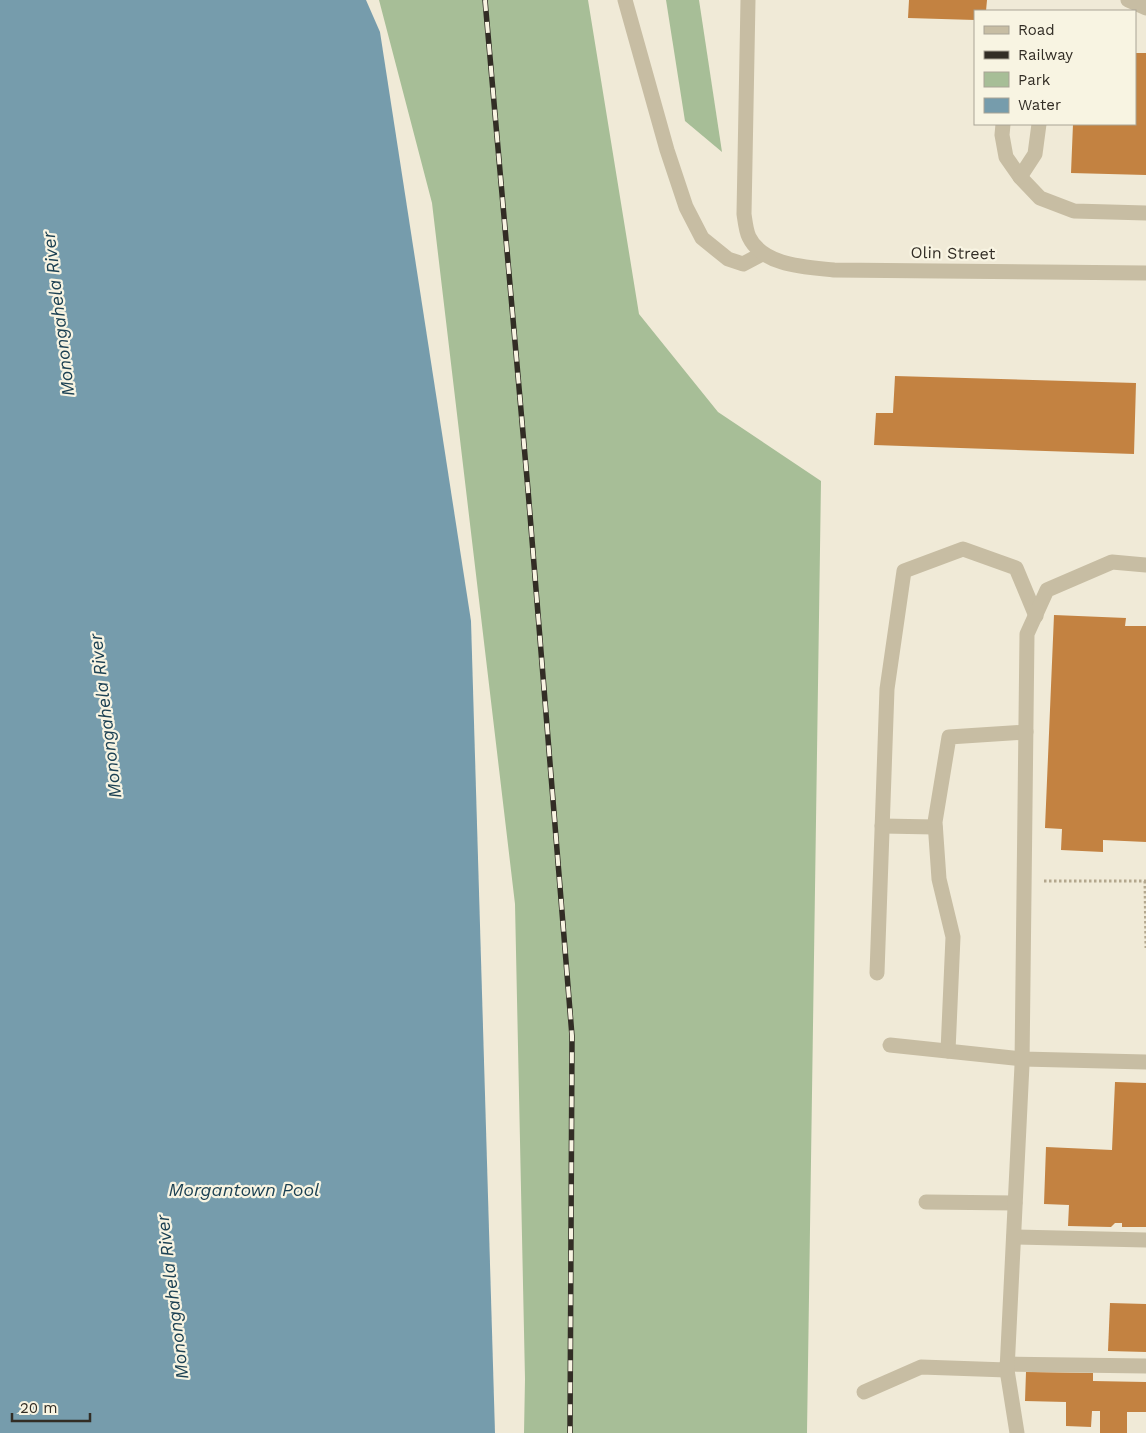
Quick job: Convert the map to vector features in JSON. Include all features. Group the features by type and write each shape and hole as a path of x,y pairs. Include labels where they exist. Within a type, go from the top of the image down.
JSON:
{"street":[{"path":"625,0 666,150 686,206 702,238 728,260 743,264 762,254 749,237 744,214 748,0"},
{"path":"1128,0 1146,8"},
{"path":"1003,125 1002,135 1006,157 1020,177 1040,198 1074,211 1146,213"},
{"path":"1020,177 1035,154 1039,125"},
{"name":"Olin Street","path":"762,254 795,266 834,270 1146,273"},
{"path":"877,974 887,689 904,571 963,549 1016,568 1036,616"},
{"path":"1017,1433 1007,1367 1022,1059 1027,634 1047,590 1112,562 1146,565"},
{"path":"948,1051 953,937 939,879 935,827 950,737 1026,732"},
{"path":"882,826 935,827"},
{"path":"890,1045 1022,1059 1146,1062"},
{"path":"926,1202 1015,1203"},
{"path":"1014,1237 1146,1240"},
{"path":"864,1392 921,1366 1146,1366"}],"path":[{"path":"1024,881 1145,881 1146,948"}],"green space":[{"path":"379,0 588,0 639,314 718,412 821,481 807,1433 524,1433 525,1379 515,904 432,203"},
{"path":"666,0 699,0 722,152 685,121"}],"water":[{"name":"Morgantown Pool","path":"0,0 366,0 380,32 471,621 495,1433 0,1433"}],"building":[{"path":"909,0 987,0 986,10 974,10 974,20 908,18"},
{"path":"1136,53 1146,53 1146,175 1071,173 1073,125 1136,125"},
{"path":"895,376 1136,383 1134,454 874,445 876,413 893,413"},
{"path":"1054,615 1126,618 1125,626 1146,626 1146,842 1103,840 1103,852 1061,850 1062,829 1045,828"},
{"path":"1115,1082 1146,1083 1146,1227 1122,1227 1122,1223 1115,1223 1111,1227 1068,1226 1069,1205 1044,1204 1046,1147 1112,1150"},
{"path":"1110,1303 1146,1304 1146,1352 1108,1351"},
{"path":"1026,1372 1093,1373 1093,1381 1146,1382 1146,1412 1127,1412 1127,1433 1100,1433 1100,1411 1092,1411 1091,1427 1066,1426 1066,1402 1025,1401"}],"railway":[{"path":"485,0 528,490 572,1036 570,1433"}],"water label":[{"name":"Monongahela River","path":"58,314"},
{"name":"Monongahela River","path":"105,716"},
{"name":"Monongahela River","path":"172,1297"}]}
